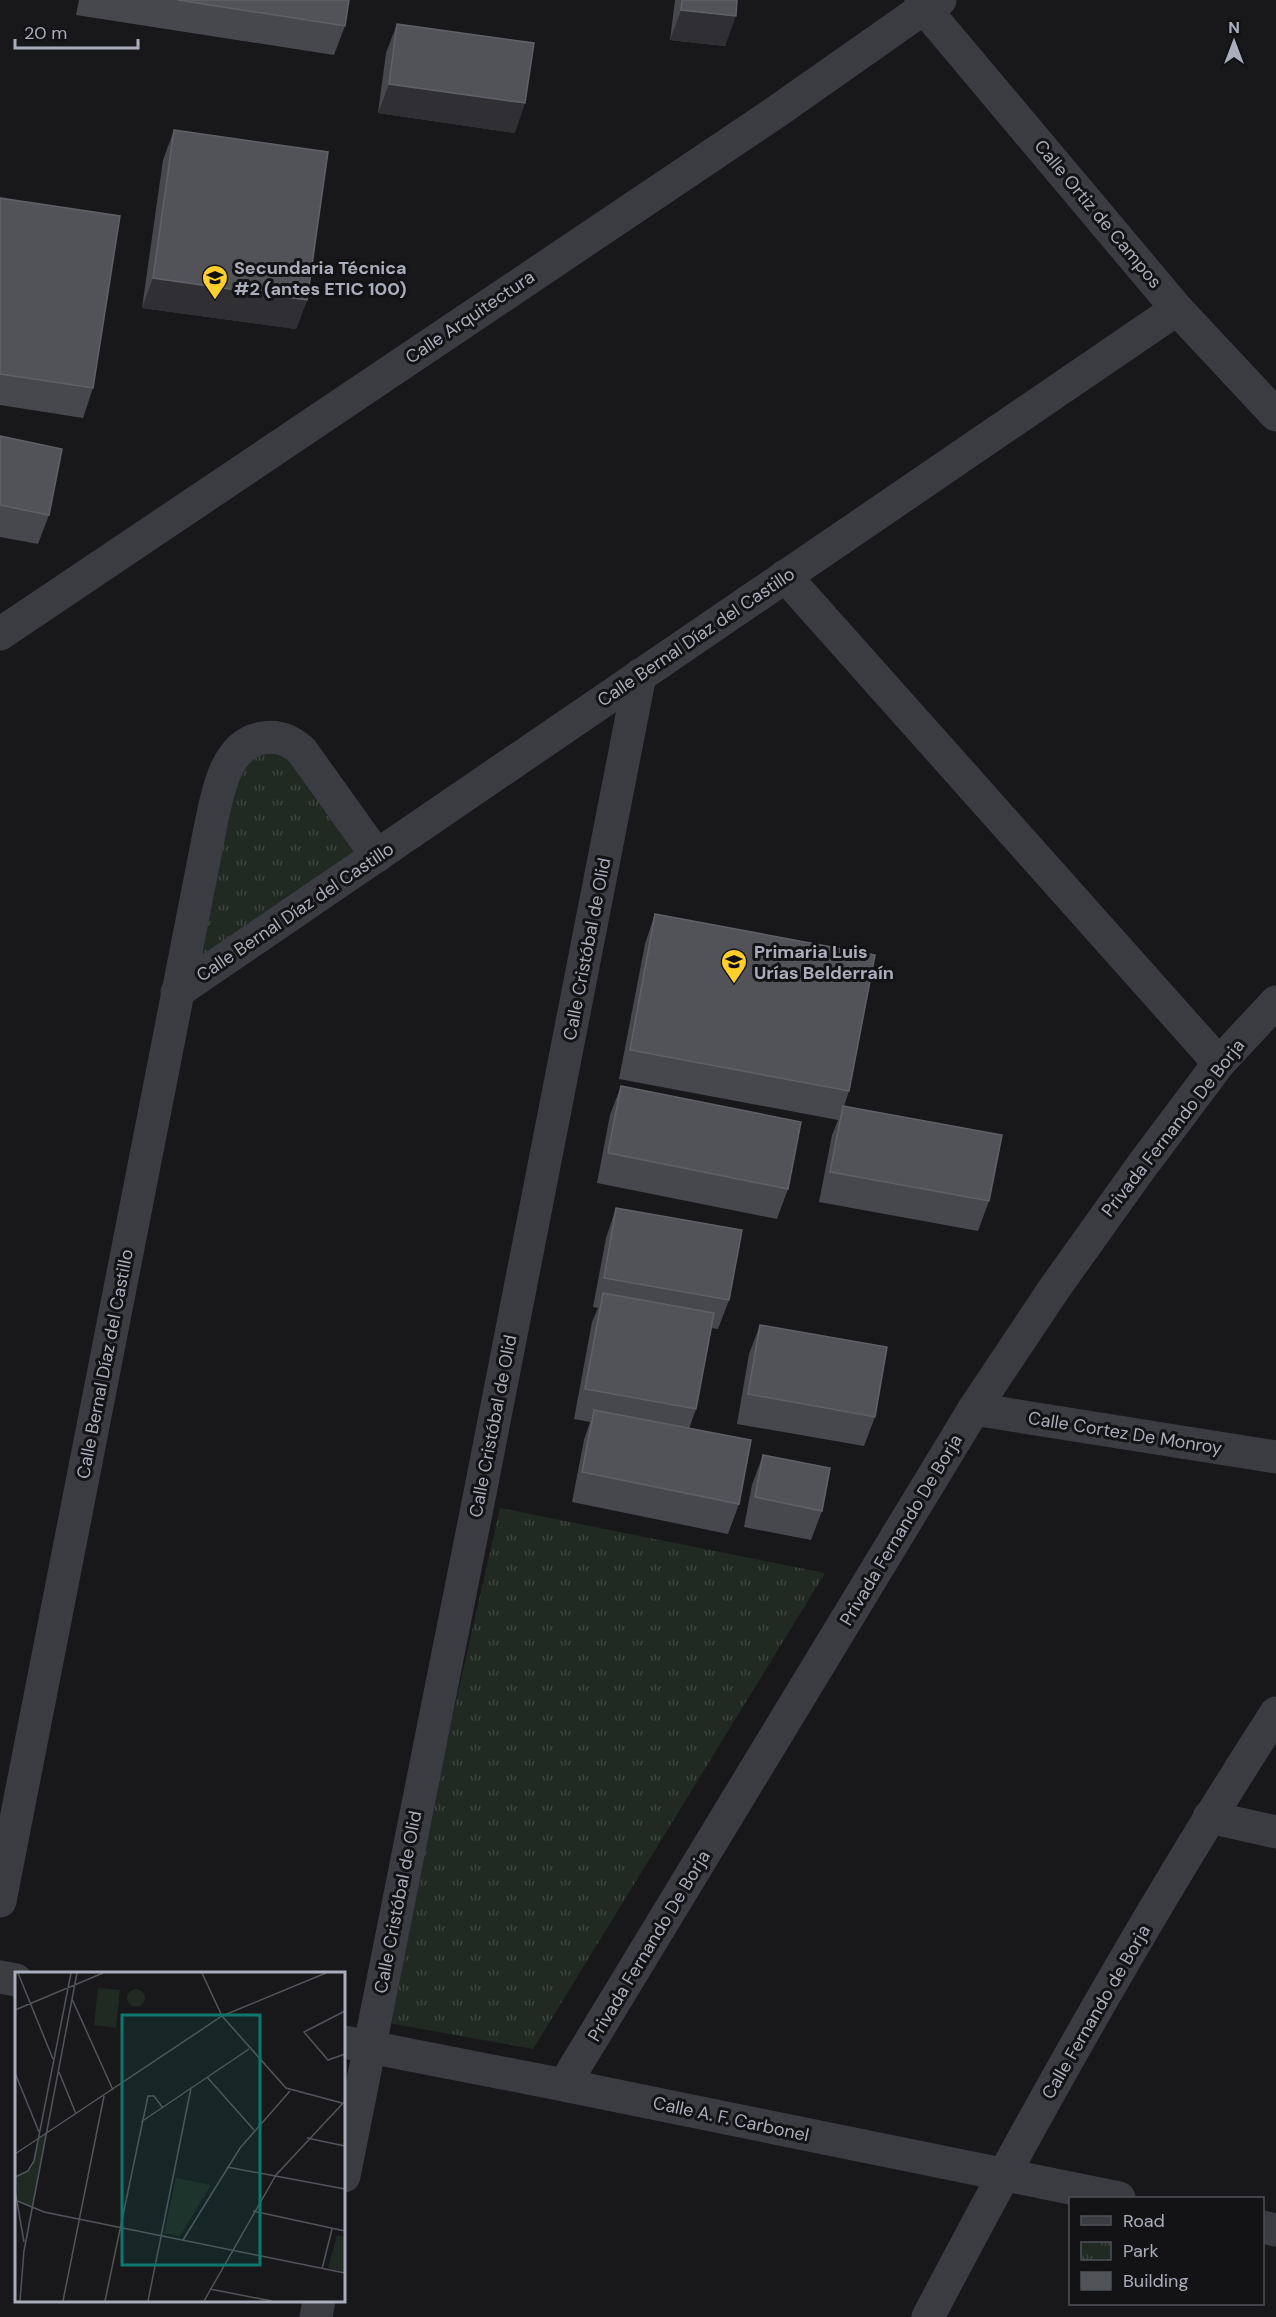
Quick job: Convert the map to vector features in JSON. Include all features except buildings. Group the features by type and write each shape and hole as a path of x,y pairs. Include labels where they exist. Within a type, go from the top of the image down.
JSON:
{"street":[{"name":"Calle Ortiz de Campos","path":"928,3 1177,309 1276,415"},
{"name":"Calle Arquitectura","path":"0,634 776,112 928,3"},
{"name":"Calle Bernal Díaz del Castillo","path":"0,1901 177,992 1177,309"},
{"path":"785,576 1219,1063"},
{"name":"Calle Cristóbal de Olid","path":"345,2165 356,2045 478,1504 640,675"},
{"path":"177,992 220,785 240,749 252,740 269,737 283,738 302,751 377,856"},
{"name":"Privada Fernando De Borja","path":"564,2085 974,1409 1095,1231 1219,1063 1276,1002"},
{"name":"Calle Cortez De Monroy","path":"974,1409 1276,1457"},
{"name":"Calle Fernando de Borja","path":"928,2317 1002,2175 1209,1817 1276,1713"},
{"path":"1209,1817 1276,1832"},
{"path":"0,1977 15,1980"},
{"name":"Calle A. F. Carbonel","path":"356,2045 564,2085 1109,2197"},
{"path":"316,2317 319,2302"}],"green space":[{"path":"269,737 377,856 177,992 220,785"},
{"path":"500,1508 825,1573 533,2049 383,2022"}],"place":[{"name":"Secundaria Técnica #2 (antes ETIC 100)","path":"215,301"},
{"name":"Primaria Luis Urías Belderraín","path":"734,985"}]}
